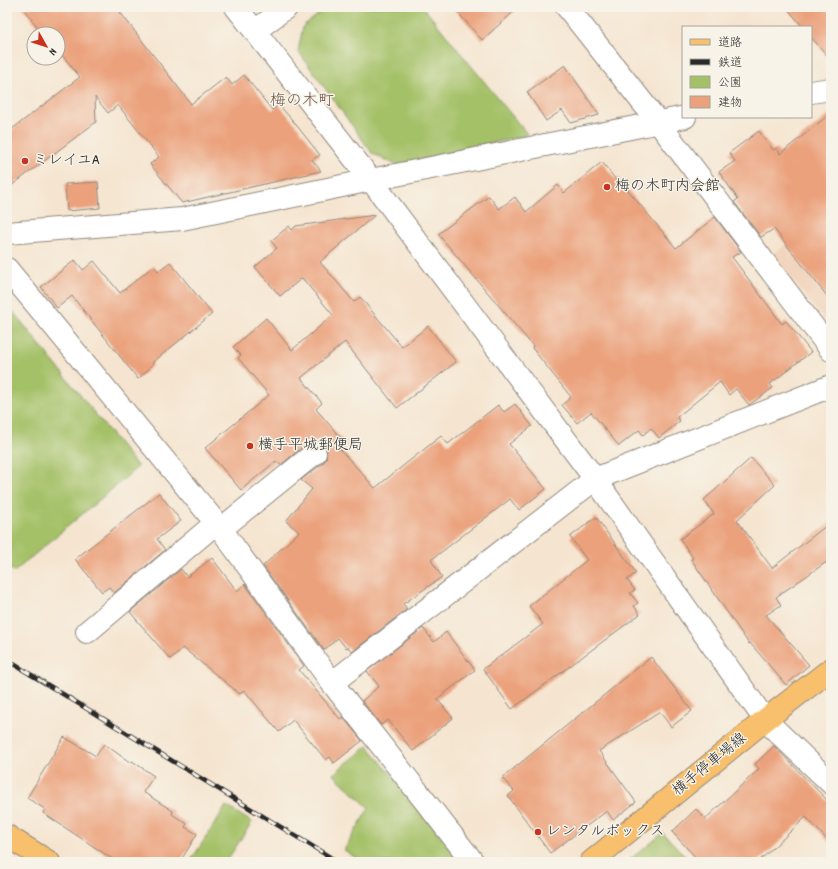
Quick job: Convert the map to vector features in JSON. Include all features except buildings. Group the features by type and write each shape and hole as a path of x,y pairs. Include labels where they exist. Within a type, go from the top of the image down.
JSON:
{"main road":[{"name":"横手停車場線","path":"591,862 765,720 831,669"},
{"path":"7,836 49,862"}],"street":[{"path":"236,7 371,180 595,479 765,720 831,783"},
{"path":"255,31 288,7"},
{"path":"567,7 658,122 831,350"},
{"path":"812,92 831,88"},
{"path":"7,233 182,219 682,118"},
{"path":"7,269 218,526 332,683 473,862"},
{"path":"332,683 595,479 831,386"},
{"path":"87,632 218,526 315,453"}],"shaded area":[{"path":"831,210 831,327 772,255"}],"green space":[{"path":"328,7 423,7 528,135 396,165 372,153 298,51 303,26"},
{"path":"7,304 138,467 14,572 7,566"},
{"path":"368,746 462,862 362,862 344,850 369,808 333,774"},
{"path":"226,806 252,822 226,862 190,862"},
{"path":"663,833 691,862 627,862"}],"railway":[{"path":"7,660 338,862"}],"place":[{"name":"ミレイユA","path":"25,161"},
{"name":"梅の木町内会館","path":"607,187"},
{"name":"横手平城郵便局","path":"250,446"},
{"name":"レンタルボックス","path":"538,832"}],"district":[{"name":"梅の木町","path":"302,101"}]}
